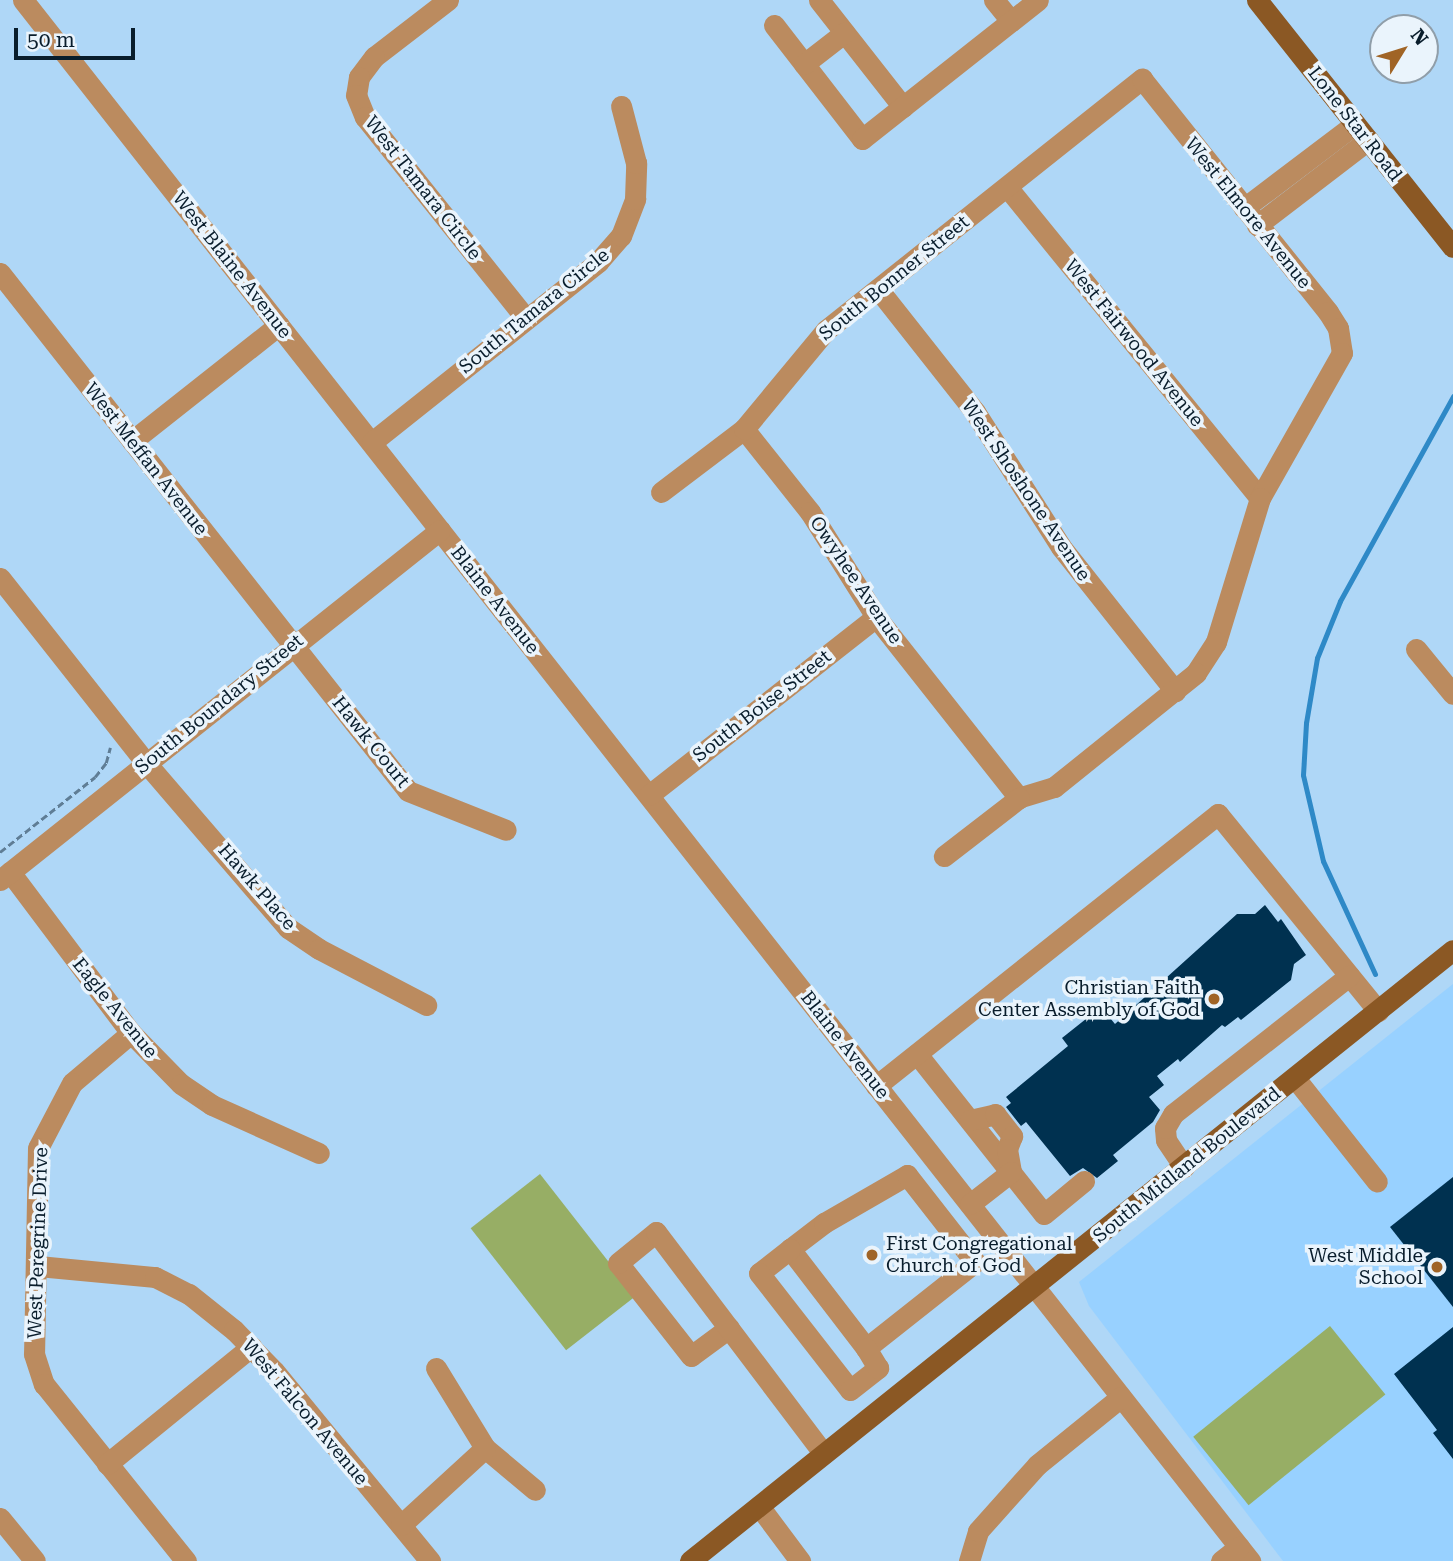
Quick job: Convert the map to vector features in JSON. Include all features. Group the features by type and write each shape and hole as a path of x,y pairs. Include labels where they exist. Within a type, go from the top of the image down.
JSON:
{"main road":[{"name":"Lone Star Road","path":"1257,0 1453,247"},
{"name":"South Midland Boulevard","path":"690,1561 1036,1288 1453,950"}],"street":[{"name":"West Blaine Avenue","path":"23,0 440,530"},
{"name":"West Tamara Circle","path":"448,0 374,57 359,77 356,95 365,117 526,319"},
{"path":"819,0 903,107"},
{"path":"994,0 1011,21"},
{"path":"774,25 862,139 1038,0"},
{"path":"804,64 844,33"},
{"name":"South Bonner Street","path":"661,492 744,429 826,330 1142,79"},
{"name":"West Elmore Avenue","path":"1142,79 1338,328 1342,353 1260,498"},
{"name":"South Tamara Circle","path":"372,442 598,262 621,236 635,199 636,163 621,106"},
{"path":"1250,217 1362,132"},
{"name":"West Fairwood Avenue","path":"1007,187 1260,498"},
{"name":"West Meffan Avenue","path":"3,283 293,645"},
{"name":"West Shoshone Avenue","path":"878,289 975,412 1060,547 1175,691"},
{"path":"132,441 279,325"},
{"name":"Owyhee Avenue","path":"744,429 810,512 876,617 1019,798"},
{"path":"944,856 1019,798 1054,787 1196,673 1216,642 1260,498"},
{"name":"South Boundary Street","path":"5,876 440,530"},
{"name":"Blaine Avenue","path":"440,530 1244,1554"},
{"name":"Hawk Place","path":"0,578 146,763 288,928 319,949 426,1004"},
{"name":"South Boise Street","path":"649,795 876,617"},
{"name":"Hawk Court","path":"293,645 408,791 506,830"},
{"path":"1416,649 1453,694"},
{"path":"876,1086 1218,814 1378,1011"},
{"name":"Eagle Avenue","path":"5,876 131,1034 181,1084 212,1105 319,1153"},
{"path":"1184,1167 1166,1140 1165,1128 1173,1114 1349,976"},
{"name":"West Peregrine Drive","path":"131,1034 72,1083 38,1147 37,1364 44,1384 186,1561"},
{"path":"917,1054 1044,1213 1084,1181"},
{"path":"1295,1078 1377,1182"},
{"path":"970,1204 1011,1172"},
{"path":"866,1349 975,1262 907,1175 824,1223 760,1273 850,1390 878,1368"},
{"path":"729,1328 691,1356 618,1263 656,1232 729,1328 824,1454"},
{"path":"790,1249 898,1396"},
{"name":"West Falcon Avenue","path":"38,1266 155,1277 189,1294 251,1347 430,1561"},
{"path":"107,1464 251,1347"},
{"path":"436,1368 485,1448 535,1490"},
{"path":"969,1561 978,1531 1037,1465 1121,1397"},
{"path":"401,1525 485,1448"},
{"path":"759,1506 800,1561"},
{"path":"0,1517 35,1561"},
{"path":"1221,1561 1244,1554"}],"path":[{"path":"0,852 95,777 106,763 110,745 106,738"}],"shaded area":[{"path":"1453,984 1453,1561 1283,1561 1089,1306 1079,1282"}],"green space":[{"path":"540,1174 635,1296 566,1350 471,1228"},
{"path":"1330,1326 1385,1394 1249,1505 1193,1437"}],"building":[{"path":"1265,905 1278,922 1281,919 1306,955 1294,964 1291,980 1241,1020 1238,1017 1225,1027 1222,1025 1180,1062 1178,1059 1157,1076 1164,1085 1149,1097 1160,1110 1153,1122 1113,1155 1118,1161 1097,1178 1083,1168 1070,1176 1026,1122 1021,1126 1006,1107 1011,1103 1006,1097 1068,1046 1062,1038 1101,1007 1115,1024 1237,914 1255,914"},
{"name":"West Middle School","path":"1453,1177 1453,1307 1390,1227"},
{"name":"West Middle School","path":"1453,1327 1453,1459 1433,1433 1437,1430 1394,1374"}],"waterway":[{"path":"1375,974 1323,861 1303,775 1306,723 1317,658 1340,601 1453,396"}],"place":[{"name":"Christian Faith Center Assembly of God","path":"1214,999"},
{"name":"First Congregational Church of God","path":"872,1255"},
{"name":"West Middle School","path":"1437,1267"}]}
